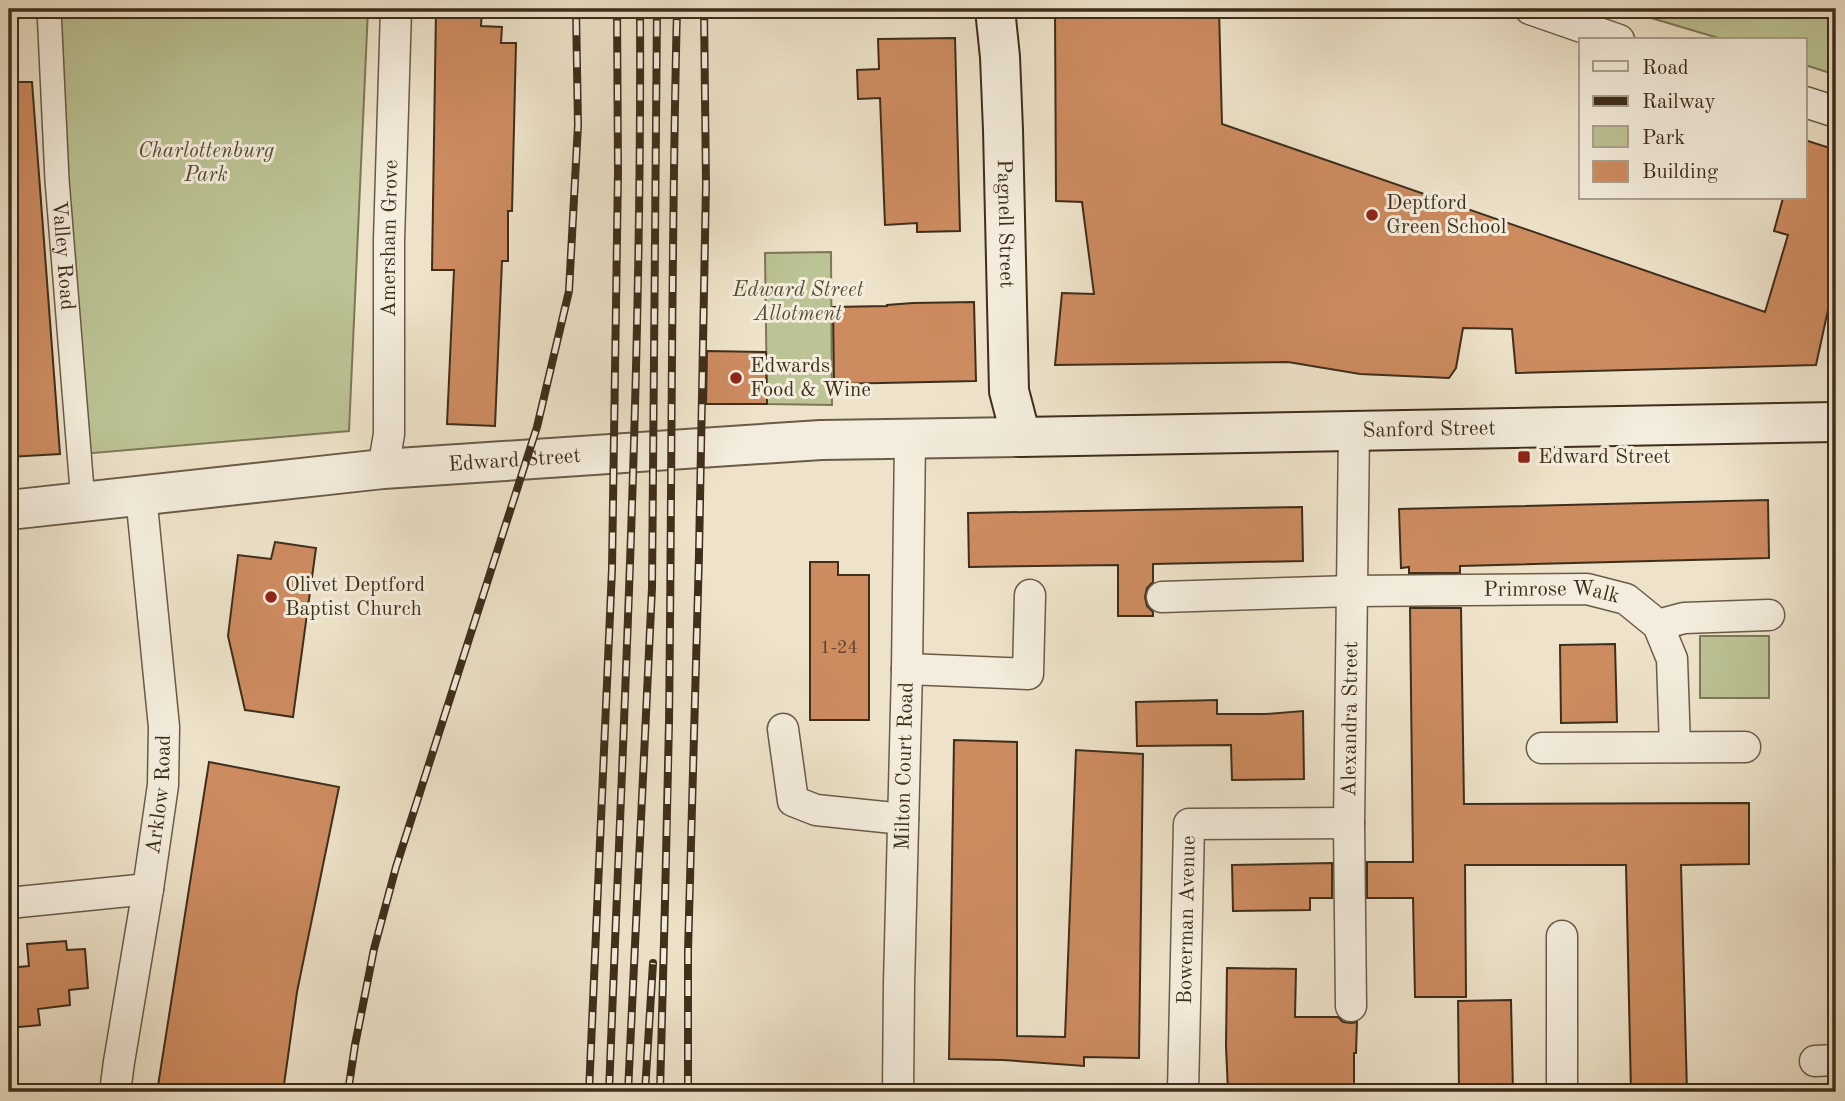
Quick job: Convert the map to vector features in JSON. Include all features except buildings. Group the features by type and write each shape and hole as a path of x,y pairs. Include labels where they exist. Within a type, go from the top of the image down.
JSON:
{"main road":[{"name":"Pagnell Street","path":"995,9 1003,130 1009,391 1021,437"},
{"name":"Sanford Street","path":"1021,437 1836,422"},
{"name":"Edward Street","path":"9,510 383,470 821,440 1021,437"}],"street":[{"name":"Valley Road","path":"49,9 57,180 83,502"},
{"name":"Amersham Grove","path":"383,470 389,434 389,240 396,9"},
{"path":"1530,9 1613,38"},
{"path":"1806,102 1836,112"},
{"name":"Alexandra Street","path":"1351,1006 1349,823 1354,431"},
{"name":"Milton Court Road","path":"898,1092 910,439"},
{"name":"Arklow Road","path":"116,1092 163,785 164,727 141,495"},
{"name":"Primrose Walk","path":"1162,597 1353,591 1587,589 1626,598 1658,625 1672,659 1675,747"},
{"path":"907,669 1028,674 1030,595"},
{"path":"1658,625 1684,618 1769,615"},
{"path":"783,729 793,801 816,810 904,819"},
{"path":"1542,748 1745,747"},
{"name":"Bowerman Avenue","path":"1183,1092 1189,824 1349,823"},
{"path":"9,903 148,889"},
{"path":"1562,936 1562,1092"}],"green space":[{"name":"Charlottenburg Park","path":"41,9 368,9 349,431 82,454"},
{"path":"1621,9 1836,9 1836,75 1806,65 1806,38 1718,38"},
{"name":"Edward Street Allotment","path":"831,252 832,405 767,404 765,253"},
{"path":"1700,636 1769,636 1769,698 1700,698"}],"railway":[{"path":"348,1092 374,949 396,867 537,427 569,291 578,125 576,9"},
{"path":"589,1092 612,569 618,172 617,9"},
{"path":"609,1092 635,415 640,9"},
{"path":"628,1092 652,588 657,9"},
{"path":"660,1092 669,722 677,9"},
{"path":"688,1092 688,952 706,184 704,9"},
{"path":"645,1092 653,963"}],"place":[{"name":"Deptford Green School","path":"1372,215"},
{"name":"Edwards Food & Wine","path":"736,378"},
{"name":"Edward Street","path":"1524,457"},
{"name":"Olivet Deptford Baptist Church","path":"271,597"}]}
